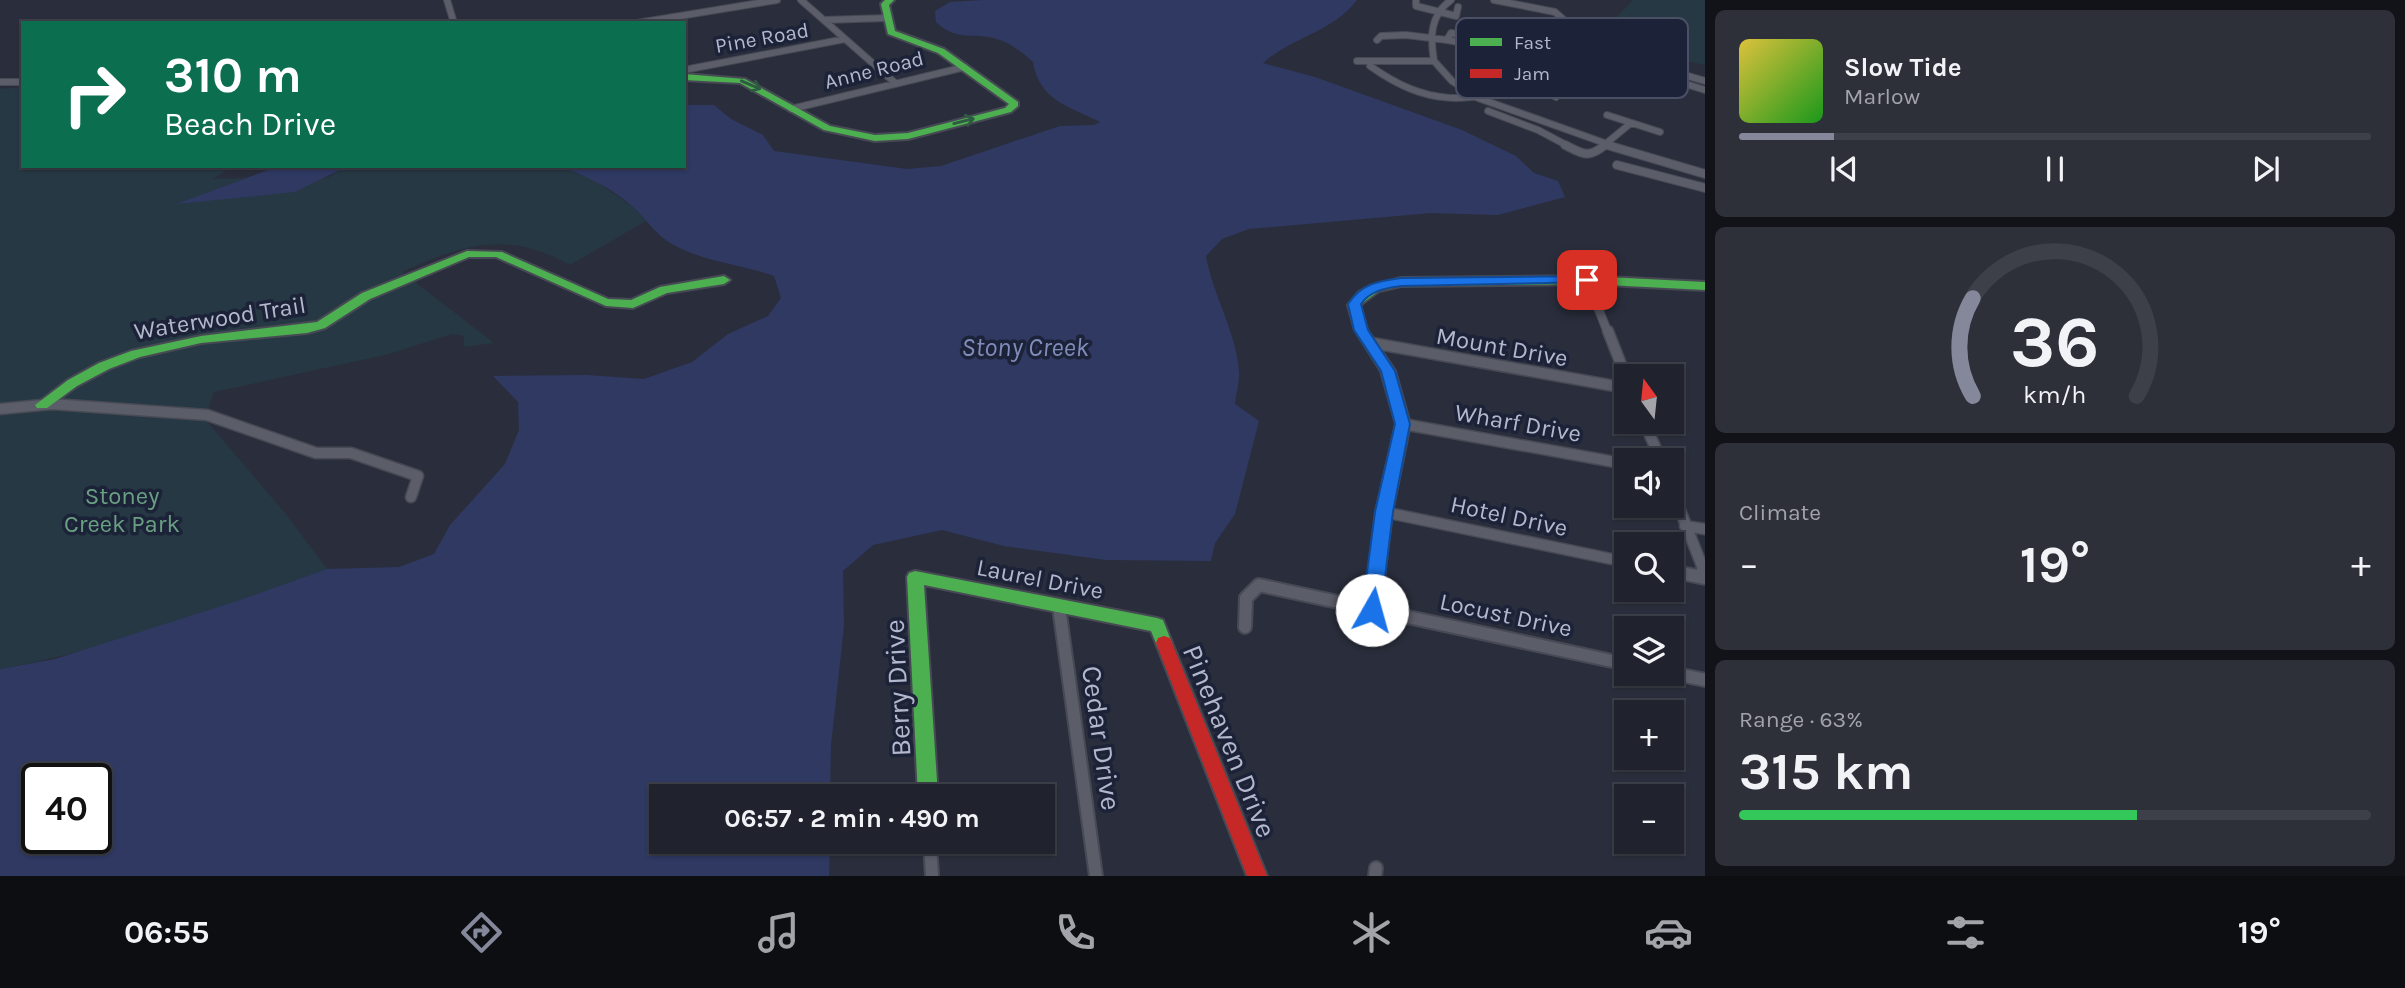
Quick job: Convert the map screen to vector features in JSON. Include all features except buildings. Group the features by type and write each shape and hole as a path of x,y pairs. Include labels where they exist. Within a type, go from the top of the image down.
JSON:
{"street":[{"path":"447,0 453,21"},
{"path":"649,21 777,0"},
{"path":"801,0 894,82"},
{"path":"686,77 742,81 758,87 827,128 875,138 920,132 1008,110 1015,104 941,51 891,32 885,4 890,0"},
{"path":"1416,0 1416,6 1456,16 1458,8"},
{"path":"1451,0 1439,8 1430,36 1434,61 1456,84"},
{"path":"1494,0 1545,9 1562,18"},
{"path":"824,20 887,18"},
{"path":"1447,41 1451,33 1456,34"},
{"path":"1377,40 1381,36 1396,34 1430,36 1456,42"},
{"name":"Pine Road","path":"686,70 845,39"},
{"path":"1357,61 1434,61"},
{"name":"Anne Road","path":"791,109 965,66"},
{"path":"1370,66 1401,86 1419,93 1445,100 1478,98 1605,144 1705,174"},
{"path":"1688,76 1705,81"},
{"path":"0,82 21,82"},
{"path":"1688,85 1705,90"},
{"path":"1488,111 1538,130 1582,153 1595,153 1631,123"},
{"path":"1606,115 1660,132"},
{"path":"1662,179 1668,164"},
{"path":"1617,165 1662,179 1705,188"},
{"name":"Waterwood Trail","path":"42,405 71,382 122,357 153,348 321,325 366,296 467,254 498,254 606,302 633,304 664,290 724,280"},
{"path":"1372,610 1384,512 1403,424 1388,371 1361,330 1354,304 1363,291 1379,285 1401,282 1587,280 1705,286"},
{"path":"1587,280 1621,364"},
{"name":"Mount Drive","path":"1372,343 1614,386"},
{"path":"0,409 42,405 207,415 316,453 351,453 418,476 411,497"},
{"name":"Wharf Drive","path":"1403,424 1614,462"},
{"name":"Hotel Drive","path":"1384,512 1614,560"},
{"path":"1682,518 1705,577"},
{"path":"1685,526 1705,530"},
{"path":"1684,573 1705,577"},
{"name":"Laurel Drive","path":"915,577 1157,625"},
{"name":"Berry Drive","path":"915,577 927,784"},
{"name":"Locust Drive","path":"1245,626 1246,598 1259,585 1614,661"},
{"name":"Cedar Drive","path":"1059,607 1097,876"},
{"name":"Pinehaven Drive","path":"1157,625 1257,876"},
{"path":"1684,676 1705,680"},
{"path":"931,854 932,876"}],"green space":[{"path":"1633,0 1705,0 1705,65 1688,61 1688,18 1616,18"},
{"name":"Stoney Creek Park","path":"21,87 21,168 230,168 213,179 247,178 179,203 327,178 344,168 564,168 592,179 632,206 646,221 570,265 526,247 506,244 466,248 402,272 494,343 464,347 464,336 452,334 385,355 214,392 208,409 198,411 285,513 327,569 125,639 0,669 0,89"}],"water":[{"name":"Stony Creek","path":"984,0 1357,0 1336,20 1274,54 1263,63 1315,77 1462,130 1516,156 1534,173 1558,181 1565,197 1498,215 1431,213 1249,229 1222,239 1206,256 1237,356 1239,375 1235,404 1259,421 1235,514 1215,543 1211,561 1106,560 1004,546 942,530 873,545 843,571 844,626 831,745 830,784 649,784 649,854 830,854 829,876 0,876 0,669 55,659 237,601 327,569 399,567 434,554 450,525 505,464 519,430 518,402 493,376 587,375 644,379 692,362 728,334 768,316 781,298 774,276 709,259 672,244 661,237 633,207 616,194 589,178 564,168 686,168 686,105 714,105 731,119 763,135 774,151 907,169 941,166 1060,126 1094,125 1100,122 1068,107 1049,94 1036,75 1033,62 1013,46 991,38 959,35 936,22 935,11 950,2"},
{"path":"274,168 344,168 295,192 176,204"}],"traffic: fast":[{"path":"686,77 742,81 827,128 875,138 908,136 1008,110 1015,104 941,51 891,32 885,4 890,0"},
{"path":"42,405 73,383 104,366 136,354 168,345 307,329 321,325 366,296 467,254 498,254 606,302 633,304 664,290 724,280"},
{"path":"1372,610 1384,512 1403,424 1388,371 1361,330 1354,305 1364,295 1374,288 1401,282 1587,280 1705,286"},
{"path":"927,784 915,577 1157,625 1164,643"}],"traffic: jam":[{"path":"1164,643 1257,876"}],"route":[{"path":"1372,610 1384,512 1403,424 1388,371 1361,330 1354,304 1363,291 1379,285 1401,282 1587,280"}]}
